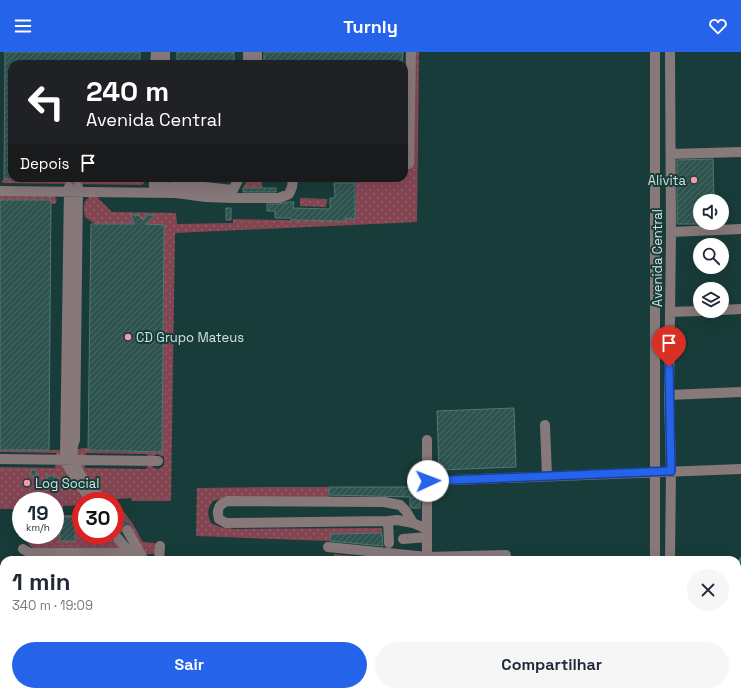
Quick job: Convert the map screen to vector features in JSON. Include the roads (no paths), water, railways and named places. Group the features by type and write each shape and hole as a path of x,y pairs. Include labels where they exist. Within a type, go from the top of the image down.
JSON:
{"street":[{"path":"408,164 411,52"},
{"name":"Avenida Central","path":"655,52 655,556"},
{"name":"Avenida Central","path":"670,52 670,556"},
{"path":"671,154 741,152"},
{"path":"0,191 154,186 204,187 233,190 237,182"},
{"path":"232,198 242,182"},
{"path":"164,186 232,198 279,198 289,194 293,182"},
{"path":"0,184 74,189"},
{"path":"74,189 75,440 69,459 69,468 85,492"},
{"path":"671,232 741,230"},
{"path":"729,310 741,309"},
{"path":"670,312 693,310"},
{"path":"669,395 741,392"},
{"path":"545,426 548,476"},
{"path":"427,440 427,556"},
{"path":"0,459 158,461"},
{"path":"69,459 93,492"},
{"path":"428,481 741,469"},
{"path":"413,523 406,511 400,505 384,502 228,501 222,503 218,508 219,518 226,523 397,520 413,523 428,533"},
{"path":"388,521 389,543"},
{"path":"127,530 134,556"},
{"path":"403,538 428,533"},
{"path":"124,543 140,556"},
{"path":"328,547 409,556"},
{"path":"29,556 23,549 30,553 120,553 132,549"},
{"path":"480,556 506,555"}],"tunnel":[{"path":"124,526 127,530"}],"place":[{"name":"Alivita","path":"694,180"},
{"name":"CD Grupo Mateus","path":"128,337"},
{"name":"Log Social","path":"27,483"}]}
